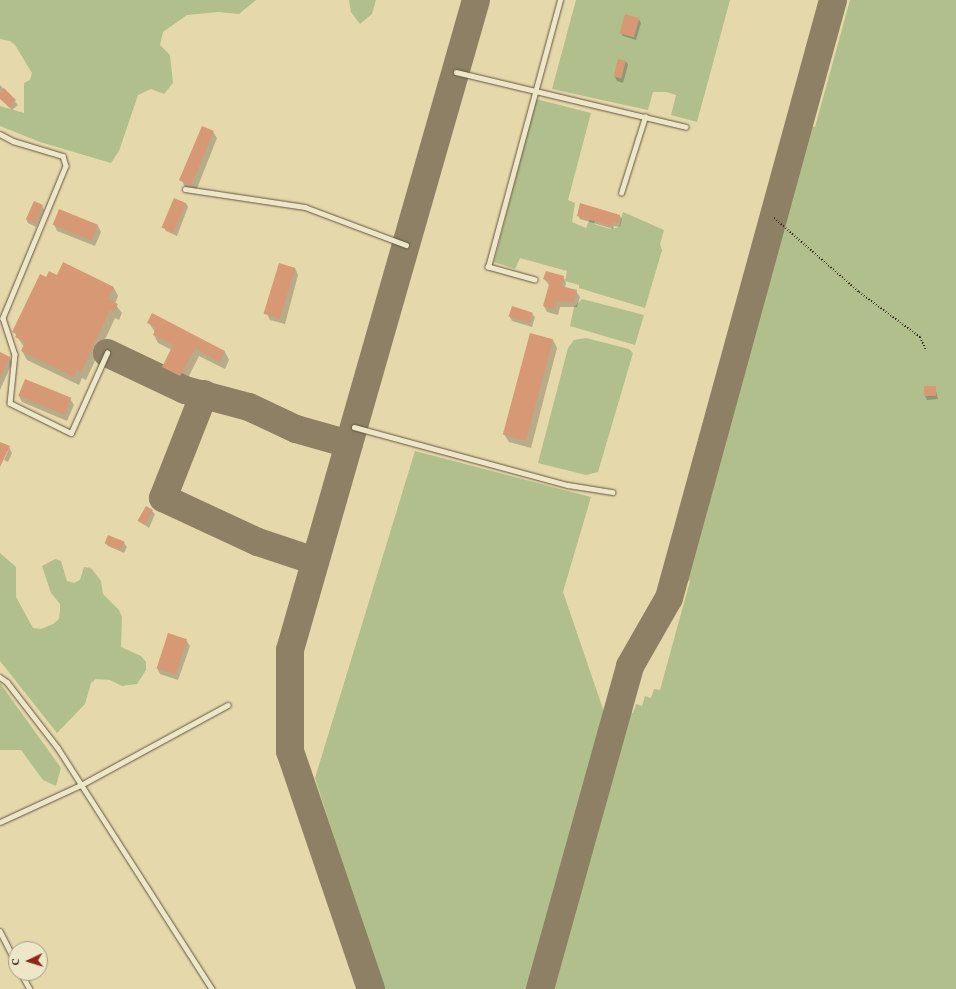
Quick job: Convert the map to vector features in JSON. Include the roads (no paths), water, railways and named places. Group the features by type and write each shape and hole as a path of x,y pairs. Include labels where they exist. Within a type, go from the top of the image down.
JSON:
{"lane":[{"path":"535,280 488,267 534,91 560,0"},
{"path":"456,72 686,127"},
{"path":"621,193 645,117"},
{"path":"0,134 13,141 63,156 66,166 3,318 15,354 10,403 71,433 107,353"},
{"path":"185,189 305,207 406,245"},
{"path":"354,427 568,485 612,492"},
{"path":"0,677 58,748 80,785 212,989"},
{"path":"0,822 80,785 228,705"},
{"path":"0,931 8,946"}]}
